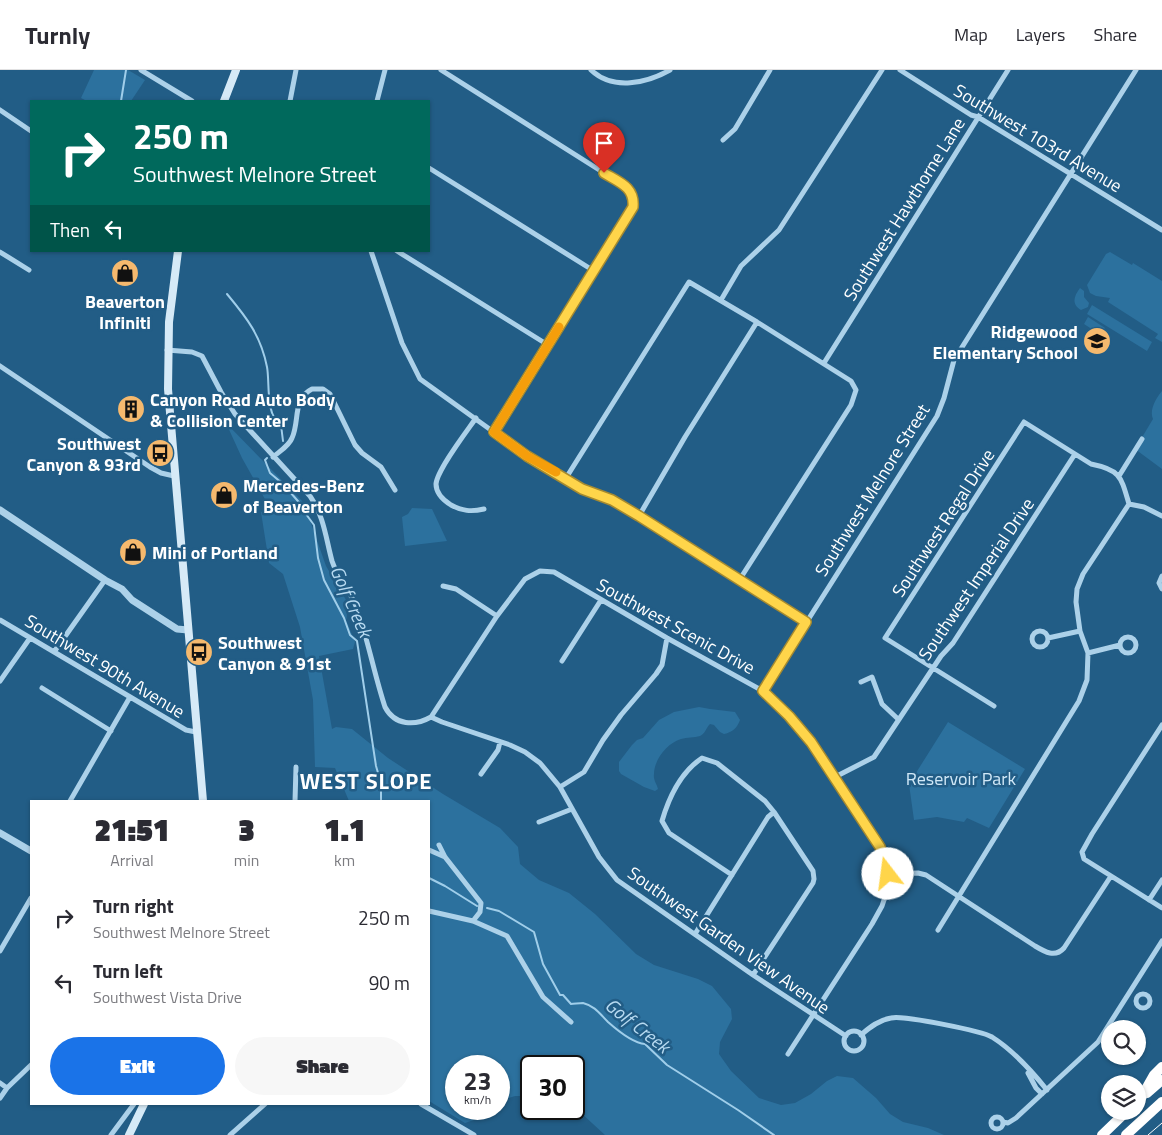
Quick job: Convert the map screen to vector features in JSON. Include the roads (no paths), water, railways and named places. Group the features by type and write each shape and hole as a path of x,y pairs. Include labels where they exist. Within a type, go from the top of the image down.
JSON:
{"highway":[{"path":"1146,1088 1154,1075 1162,1067"},
{"path":"1146,1094 1162,1080"},
{"path":"1126,1135 1162,1102"},
{"path":"1102,1135 1118,1120"}],"main road":[{"path":"224,100 236,70"},
{"path":"178,252 171,300 168,389 202,800"},
{"path":"129,1135 144,1105"}],"street":[{"path":"141,70 190,100"},
{"path":"290,100 296,70"},
{"path":"377,100 385,70"},
{"path":"441,70 620,183 634,197 633,207 627,219 494,432"},
{"path":"591,70 611,81 633,84 656,78 670,70"},
{"path":"722,140 735,128 770,70"},
{"path":"720,300 741,266 776,234 882,70"},
{"name":"Southwest 103rd Avenue","path":"900,70 1162,230"},
{"name":"Southwest Hawthorne Lane","path":"824,363 1008,70"},
{"name":"Southwest Melnore Street","path":"763,691 937,416 954,360 1136,70"},
{"path":"0,110 30,130"},
{"path":"430,169 594,271"},
{"path":"0,252 29,270"},
{"path":"371,252 402,343 420,379 527,456 594,494 612,500 639,516 806,622"},
{"path":"399,252 548,345"},
{"path":"566,478 689,282 824,363 851,381 856,390 851,405 740,579"},
{"path":"639,516 685,437 757,322"},
{"path":"168,350 192,352 202,356 235,414 310,496 316,506 328,540 334,566 351,596 358,614 377,684 387,711 397,720 417,724 431,717"},
{"path":"0,366 150,467 161,473 174,476"},
{"path":"273,457 292,439 298,406 303,397 312,389 323,389 330,394 335,402 346,429 358,449 381,467 395,490"},
{"path":"476,418 439,474 436,486 442,498 456,508 472,512 484,509"},
{"name":"Southwest Regal Drive","path":"932,669 885,638 1024,422 1074,454"},
{"path":"1120,476 1142,439"},
{"path":"938,930 1079,701 1087,680 1088,653 1080,631 1076,602 1077,589 1084,574 1129,504 1120,476 1102,466 1091,464 1074,454"},
{"name":"Southwest Imperial Drive","path":"835,778 874,757 932,669 958,635 1074,454"},
{"path":"1129,504 1144,507 1162,516"},
{"path":"0,510 105,580 122,589 129,597 177,629 188,630"},
{"name":"Southwest Scenic Drive","path":"431,717 497,616 525,578 540,571 554,572 763,691 795,722 811,742 880,847 888,874 882,906 788,1054"},
{"path":"1162,576 1158,583 1162,589"},
{"path":"54,652 105,580"},
{"path":"443,586 456,589 497,616"},
{"path":"562,661 601,600"},
{"name":"Southwest 90th Avenue","path":"0,620 130,698 186,730 196,732"},
{"path":"1048,638 1080,631"},
{"path":"0,681 30,638"},
{"path":"560,787 584,772 621,714 656,674 662,665 667,638"},
{"path":"1088,653 1120,645"},
{"path":"932,669 994,706"},
{"path":"861,682 872,677 882,704 898,719"},
{"path":"42,688 111,731"},
{"path":"71,800 130,698"},
{"name":"Southwest Garden View Avenue","path":"431,717 525,752 540,763 560,787 599,857 617,880 753,975 846,1036 844,1040 846,1046 854,1051 860,1049 864,1044 861,1035"},
{"path":"1162,725 1083,849 1082,856 1162,908"},
{"path":"481,774 498,750 500,742"},
{"path":"732,875 669,833 662,820 668,799 692,765 702,758 717,763 765,801 813,870 814,880 753,975"},
{"path":"295,800 296,767"},
{"path":"539,822 572,808"},
{"path":"695,934 768,817 774,812"},
{"path":"0,833 30,850"},
{"path":"439,845 445,857 482,903 480,912 472,921"},
{"path":"430,850 445,857"},
{"path":"888,874 918,873 926,875 1041,949 1055,954 1064,948 1111,876"},
{"path":"1150,900 1162,880"},
{"path":"0,951 30,900"},
{"path":"430,911 472,921 508,936 543,998 571,1022"},
{"path":"1003,1122 1012,1121 1098,1042 1162,941"},
{"path":"1130,993 1136,997"},
{"path":"846,1036 853,1032 861,1035 878,1023 889,1018 898,1017 986,1034 1019,1060 1030,1075 1036,1088 1042,1094"},
{"path":"1019,1060 1023,1061 1047,1090"},
{"path":"0,1098 7,1088 30,1066"},
{"path":"0,1083 7,1088"},
{"path":"111,1135 133,1105"},
{"path":"230,1135 264,1105"},
{"path":"423,1105 465,1133 474,1135"}],"waterway":[{"name":"Golf Creek","path":"121,100 126,70"},
{"name":"Golf Creek","path":"227,294 247,319 261,346 267,367 270,407 276,421 281,425 283,441"},
{"name":"Golf Creek","path":"267,458 265,460 270,473 283,484 304,508 303,510 314,525 318,558 324,580 344,618 350,635 357,641 376,766 381,783 381,800"},
{"name":"Golf Creek","path":"430,878 477,906"},
{"name":"Golf Creek","path":"487,908 499,911 534,932 543,964 560,995 563,995 571,1004 583,1003 591,1006 625,1036 645,1044 667,1065 774,1135"}],"tram line":[{"path":"1148,1135 1162,1123"}],"place":[{"name":"Beaverton Infiniti","path":"125,273"},
{"name":"Ridgewood Elementary School","path":"1097,341"},
{"name":"Canyon Road Auto Body & Collision Center","path":"131,409"},
{"name":"Southwest Canyon & 93rd","path":"160,453"},
{"name":"Mercedes-Benz of Beaverton","path":"224,495"},
{"name":"Mini of Portland","path":"133,552"},
{"name":"Southwest Canyon & 91st","path":"199,652"}],"district":[{"name":"WEST SLOPE","path":"366,781"}],"park label":[{"name":"Reservoir Park","path":"961,778"}]}
